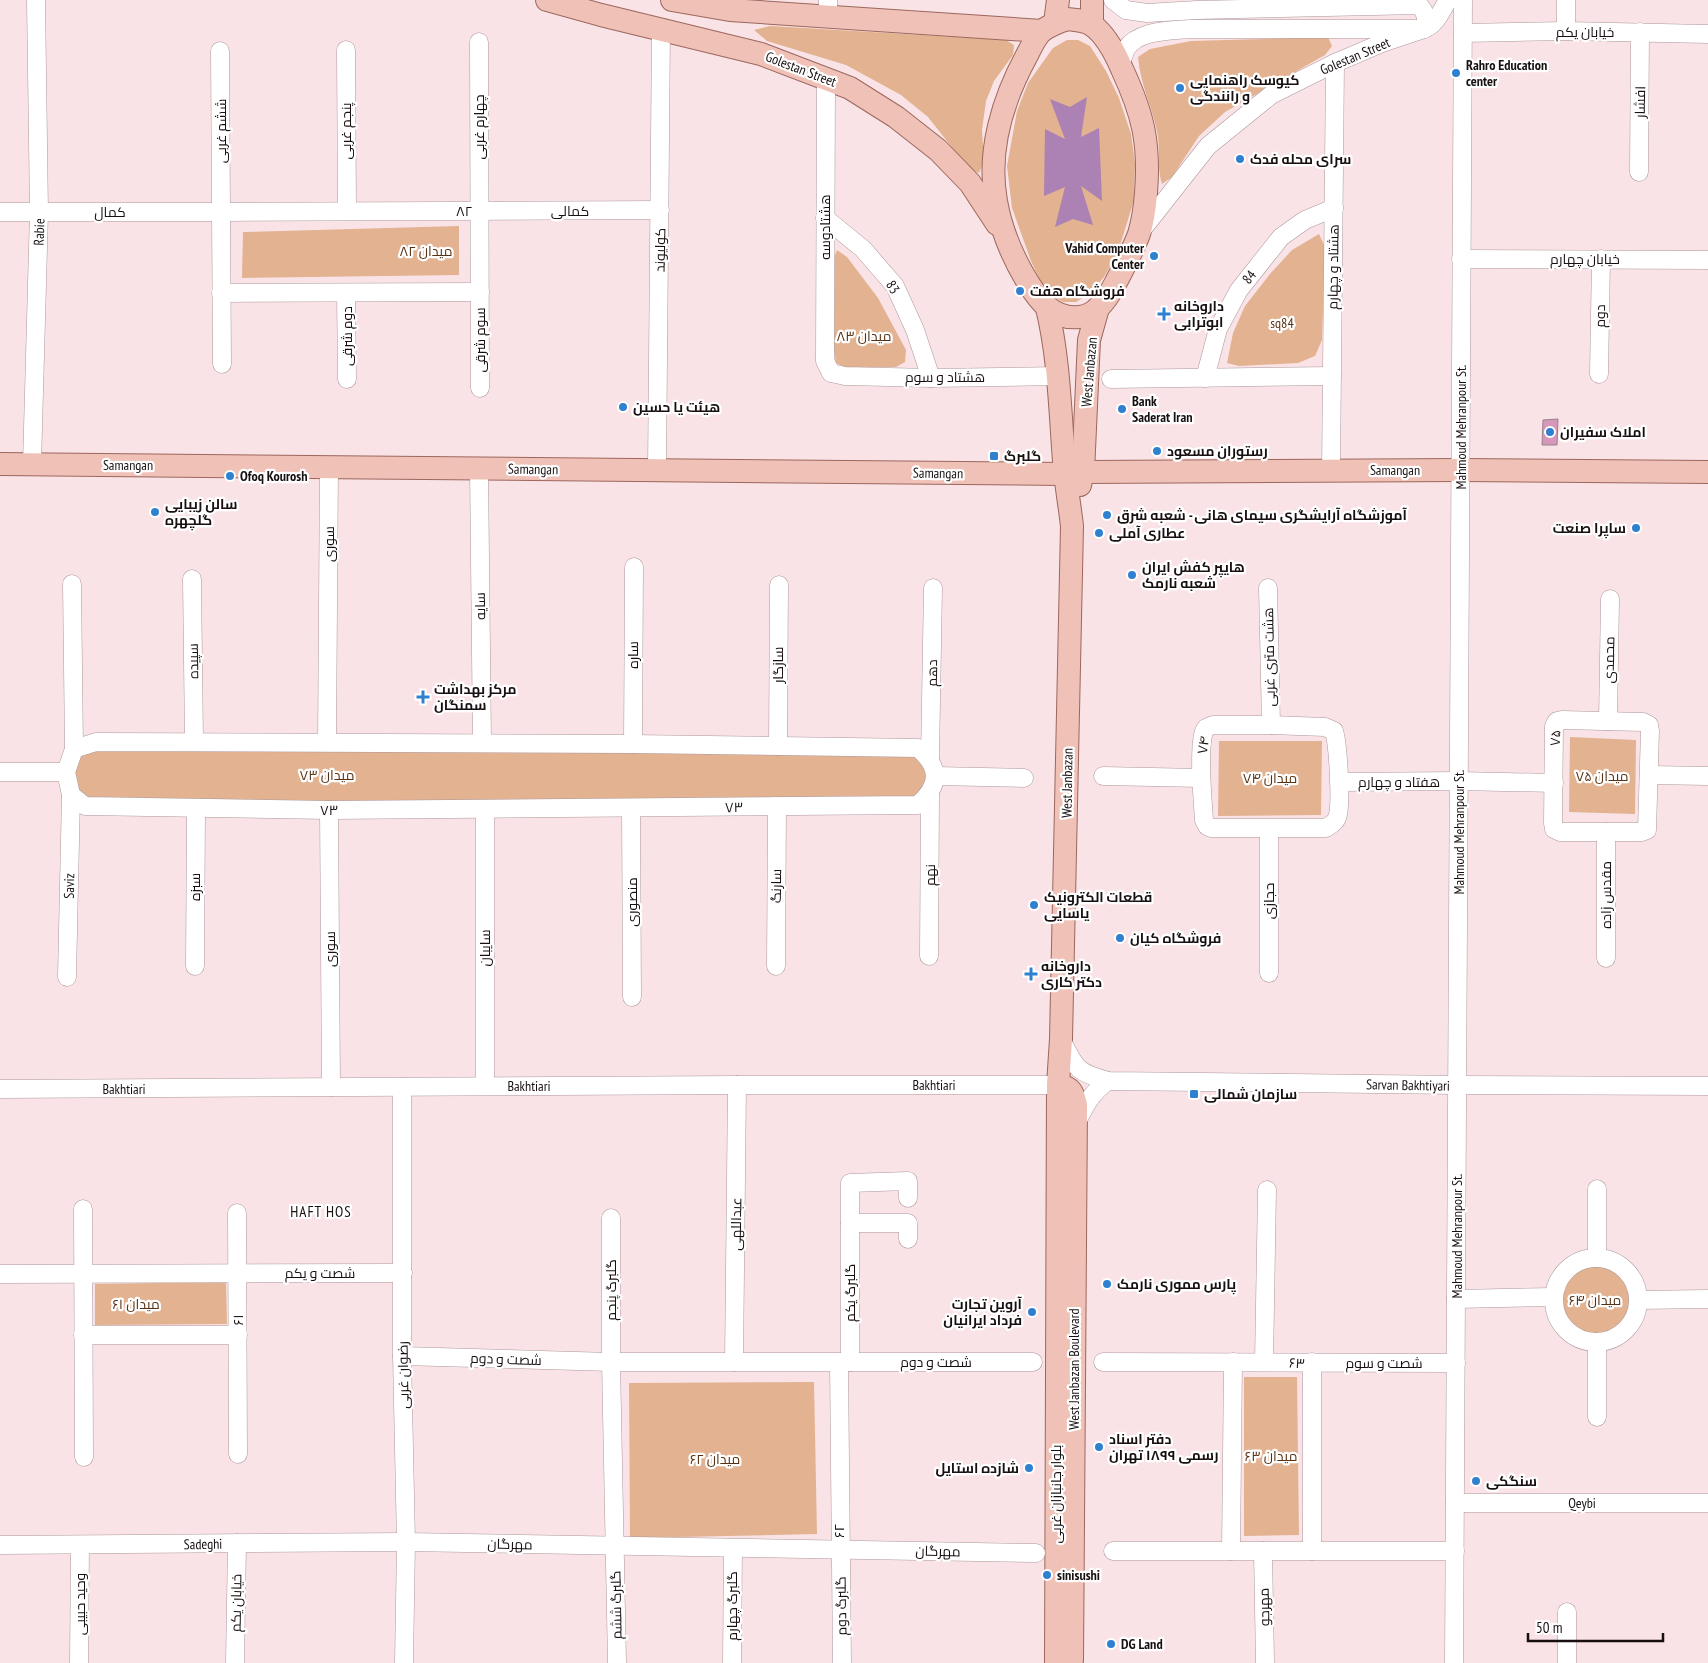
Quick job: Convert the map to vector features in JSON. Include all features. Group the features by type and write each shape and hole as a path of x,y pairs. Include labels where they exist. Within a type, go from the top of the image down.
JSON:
{"main road":[{"name":"Golestan Street","path":"547,0 761,54 850,88 896,117 938,150 970,183 1003,232"},
{"path":"672,0 730,10 828,9 1004,28 1048,27 1067,19 1079,20 1092,25 1113,50 1138,107 1146,137 1148,170 1145,203 1139,233 1112,290 1098,308 1083,317 1068,318 1047,308 1036,295 1019,268 1003,232 996,199 994,162 998,130 1016,75 1048,27 1058,0"},
{"path":"1092,0 1092,25"},
{"name":"West Janbazan","path":"1047,308 1053,334 1074,473"},
{"name":"West Janbazan","path":"1058,1085 1062,1039 1074,473 1089,340 1098,308"},
{"name":"Samangan","path":"0,464 1074,473 1460,470 1708,472"},
{"name":"West Janbazan Boulevard","path":"1058,1085 1068,1087 1074,1093 1076,1105 1072,1663"},
{"name":"بلوار جانبازان غربی","path":"1056,1663 1058,1085"}],"street":[{"name":"Rabie","path":"32,464 39,212 36,0"},
{"path":"1113,0 1126,10 1147,13 1197,10 1419,6 1424,11 1426,18 1424,28"},
{"name":"Golestan Street","path":"1139,233 1208,146 1271,95 1335,63 1382,43 1431,26 1438,19 1448,0"},
{"name":"Mahmoud Mehranpour St.","path":"1454,1663 1463,0"},
{"path":"1566,0 1566,31"},
{"name":"Golestan Street","path":"1120,64 1126,48 1139,38 1156,33 1189,29 1424,28"},
{"name":"کولیوند","path":"657,470 661,30"},
{"name":"خیابان یکم","path":"1463,33 1566,31 1708,34"},
{"name":"افشار","path":"1639,172 1640,32"},
{"name":"چهارم غربی","path":"479,42 480,211"},
{"name":"پنجم غربی","path":"346,50 347,211"},
{"name":"ششم غربی","path":"220,51 221,212"},
{"name":"هشتاد و چهارم","path":"1331,471 1335,63"},
{"name":"هشتادوسه","path":"826,79 824,361 831,373"},
{"name":"84","path":"1205,378 1218,329 1239,290 1281,237 1305,220 1334,208"},
{"name":"کمالی","path":"480,211 660,210"},
{"name":"۸۲","path":"221,212 480,211 480,292"},
{"name":"کمال","path":"0,212 221,212"},
{"path":"221,212 222,364"},
{"name":"83","path":"825,218 863,249 894,286 915,330 931,378"},
{"name":"خیابان چهارم","path":"1461,258 1708,260"},
{"name":"دوم","path":"1599,374 1601,259"},
{"path":"221,293 480,292"},
{"name":"سوم شرقی","path":"480,292 480,388"},
{"name":"دوم شرقی","path":"346,293 347,379"},
{"name":"هشتاد و سوم","path":"831,373 845,376 931,378 1059,376"},
{"path":"1112,379 1332,376"},
{"name":"سوری","path":"328,742 329,467"},
{"name":"سایه","path":"479,468 482,743"},
{"name":"ساره","path":"633,744 634,567"},
{"name":"سپیده","path":"192,579 194,742"},
{"path":"71,795 66,772 74,749 72,584"},
{"name":"سازگار","path":"778,746 779,585"},
{"name":"دهم","path":"930,758 934,588"},
{"name":"هشت متری غربی","path":"1268,588 1271,725"},
{"name":"محمدی","path":"1608,721 1610,599"},
{"name":"۷۵","path":"1557,721 1643,722 1648,724 1650,731 1649,776 1647,830 1642,832 1560,832 1554,829 1552,823 1554,726 1557,721"},
{"name":"۷۴","path":"1213,725 1271,725 1326,727 1334,731 1339,782 1338,817 1334,824 1326,828 1269,829 1211,828 1207,826 1204,820 1201,778 1202,735 1206,728 1213,725"},
{"path":"74,749 96,742 633,744 918,748 930,758 936,776 930,794"},
{"path":"0,772 66,772"},
{"path":"936,776 1024,778"},
{"path":"1103,776 1201,778"},
{"path":"1649,776 1708,776"},
{"name":"هفتاد و چهارم","path":"1339,782 1459,781 1554,783"},
{"name":"۷۳","path":"71,795 85,806 196,809 485,810 918,805 930,794"},
{"name":"نهم","path":"930,794 930,956"},
{"name":"Saviz","path":"67,977 71,795"},
{"name":"سارنگ","path":"776,966 777,806"},
{"name":"منصوری","path":"631,808 632,997"},
{"name":"سبزه","path":"195,966 196,809"},
{"name":"سوری","path":"329,810 331,1087"},
{"name":"سایبان","path":"485,810 486,1086"},
{"name":"حجازی","path":"1269,829 1269,973"},
{"name":"مقدس زاده","path":"1606,832 1606,958"},
{"name":"West Janbazan","path":"1062,1039 1076,1068 1108,1081"},
{"path":"1075,1125 1087,1101 1097,1089 1108,1081"},
{"name":"Sarvan Bakhtiyari","path":"1108,1081 1708,1086"},
{"name":"عبداللهی","path":"734,1362 738,1085"},
{"name":"Bakhtiari","path":"0,1089 1058,1085"},
{"name":"رضوان غربی","path":"402,1087 402,1356 406,1542 404,1663"},
{"name":"گلبرگ یکم","path":"844,1362 850,1183 908,1182 908,1198"},
{"path":"1597,1189 1597,1258"},
{"path":"1264,1362 1267,1190"},
{"path":"83,1209 84,1457"},
{"name":"۶۱","path":"83,1335 238,1335 237,1213"},
{"name":"گلبرگ پنجم","path":"611,1218 611,1362"},
{"path":"850,1223 908,1222 908,1239"},
{"path":"1590,1258 1604,1258 1617,1263 1628,1273 1635,1284 1638,1300 1631,1323 1622,1333 1610,1339 1597,1342 1584,1340 1572,1334 1562,1324 1556,1312 1554,1297 1557,1283 1565,1271 1576,1262 1590,1258"},
{"path":"0,1274 238,1273"},
{"name":"شصت و یکم","path":"238,1273 403,1273"},
{"path":"1456,1300 1554,1297"},
{"path":"1638,1300 1708,1300"},
{"path":"238,1335 238,1454"},
{"path":"1597,1342 1597,1417"},
{"name":"شصت و دوم","path":"402,1356 611,1362"},
{"path":"615,1547 611,1362 844,1362"},
{"name":"شصت و دوم","path":"844,1362 1033,1362"},
{"name":"۶۲","path":"615,1547 840,1549 844,1362"},
{"path":"1103,1362 1233,1362 1230,1551"},
{"name":"۶۳","path":"1233,1362 1312,1362 1312,1551"},
{"name":"شصت و سوم","path":"1312,1362 1456,1363"},
{"name":"Qeybi","path":"1455,1503 1708,1503"},
{"name":"Sadeghi","path":"0,1545 80,1546 406,1542"},
{"name":"مهرگان","path":"406,1542 615,1547"},
{"name":"خیابان یکم","path":"235,1663 236,1543"},
{"name":"وحید حبیبی","path":"79,1663 80,1546"},
{"name":"گلبرگ ششم","path":"615,1547 617,1663"},
{"name":"گلبرگ چهارم","path":"732,1663 733,1548"},
{"name":"مهرگان","path":"840,1549 1036,1553"},
{"name":"گلبرگ دوم","path":"840,1549 842,1663"},
{"path":"1113,1551 1455,1551"},
{"name":"مهرجو","path":"1263,1551 1265,1663"},
{"path":"1566,1663 1567,1612"}],"green space":[{"path":"770,26 1006,40 1014,45 1013,55 994,81 986,101 982,130 984,161 979,173 969,169 928,117 901,95 846,65 767,41 754,30"},
{"path":"1328,37 1332,46 1325,55 1225,112 1199,136 1172,177 1162,184 1158,137 1141,78 1138,57 1150,49 1191,41"},
{"path":"1067,40 1078,40 1090,46 1106,71 1119,98 1131,134 1135,163 1134,200 1118,252 1104,277 1090,294 1076,302 1063,302 1050,295 1040,280 1031,261 1012,208 1007,166 1017,111 1028,83 1053,48"},
{"name":"میدان ۸۲","path":"459,226 459,275 242,278 243,232"},
{"name":"sq84","path":"1319,234 1325,247 1322,340 1315,356 1298,363 1239,366 1227,363 1233,333 1245,306 1292,250"},
{"name":"میدان ۸۳","path":"837,250 847,257 878,298 906,350 905,362 896,367 844,367 836,363 834,349 833,260"},
{"name":"میدان ۷۵","path":"1570,737 1636,740 1635,814 1569,812"},
{"name":"میدان ۷۴","path":"1219,741 1322,741 1321,815 1218,816"},
{"name":"میدان ۷۳","path":"918,748 936,776 918,805 85,806 71,793 74,749"},
{"name":"میدان ۶۴","path":"1596,1264 1616,1270 1626,1280 1632,1300 1626,1320 1616,1330 1596,1336 1576,1330 1566,1320 1560,1300 1566,1280 1576,1270"},
{"name":"میدان ۶۱","path":"226,1282 227,1324 95,1325 95,1284"},
{"name":"میدان ۶۳","path":"1244,1377 1297,1377 1299,1535 1244,1536"},
{"name":"میدان ۶۲","path":"814,1382 817,1534 630,1538 629,1383"}],"shaded area":[{"path":"1087,97 1081,137 1099,128 1102,201 1081,186 1093,225 1073,219 1055,227 1065,187 1044,196 1045,129 1065,139 1050,99 1070,107"}],"building":[{"name":"املاک سفیران","path":"1558,419 1557,445 1542,445 1543,420"}],"place":[{"name":"Rahro Education center","path":"1456,73"},
{"name":"کیوسک راهنمایی و رانندگی","path":"1180,88"},
{"name":"سرای محله فدک","path":"1240,159"},
{"name":"Vahid Computer Center","path":"1154,256"},
{"name":"فروشگاه هفت","path":"1020,291"},
{"name":"داروخانه ابوترابی","path":"1164,314"},
{"name":"هیئت یا حسین","path":"623,407"},
{"name":"Bank Saderat Iran","path":"1122,409"},
{"name":"املاک سفیران","path":"1550,432"},
{"name":"رستوران مسعود","path":"1157,451"},
{"name":"گلبرگ","path":"994,456"},
{"name":"Ofoq Kourosh","path":"230,476"},
{"name":"سالن زیبایی گلچهره","path":"155,512"},
{"name":"آموزشگاه آرایشگری سیمای هانی - شعبه شرق","path":"1107,515"},
{"name":"ساپرا صنعت","path":"1636,528"},
{"name":"عطاری آملی","path":"1099,533"},
{"name":"هایپر کفش ایران شعبه نارمک","path":"1132,575"},
{"name":"مرکز بهداشت سمنگان","path":"423,697"},
{"name":"قطعات الکترونیک یاسایی","path":"1034,905"},
{"name":"فروشگاه کیان","path":"1120,938"},
{"name":"داروخانه دکتر کاری","path":"1031,974"},
{"name":"سازمان شمالی","path":"1194,1094"},
{"name":"پارس مموری نارمک","path":"1107,1284"},
{"name":"آروین تجارت فرداد ایرانیان","path":"1032,1312"},
{"name":"دفتر اسناد رسمی ۱۸۹۹ تهران","path":"1099,1447"},
{"name":"شازده استایل","path":"1029,1468"},
{"name":"سنگکی","path":"1476,1481"},
{"name":"sinisushi","path":"1047,1575"},
{"name":"DG Land","path":"1111,1644"}],"district":[{"name":"HAFT HOS","path":"321,1212"}]}
